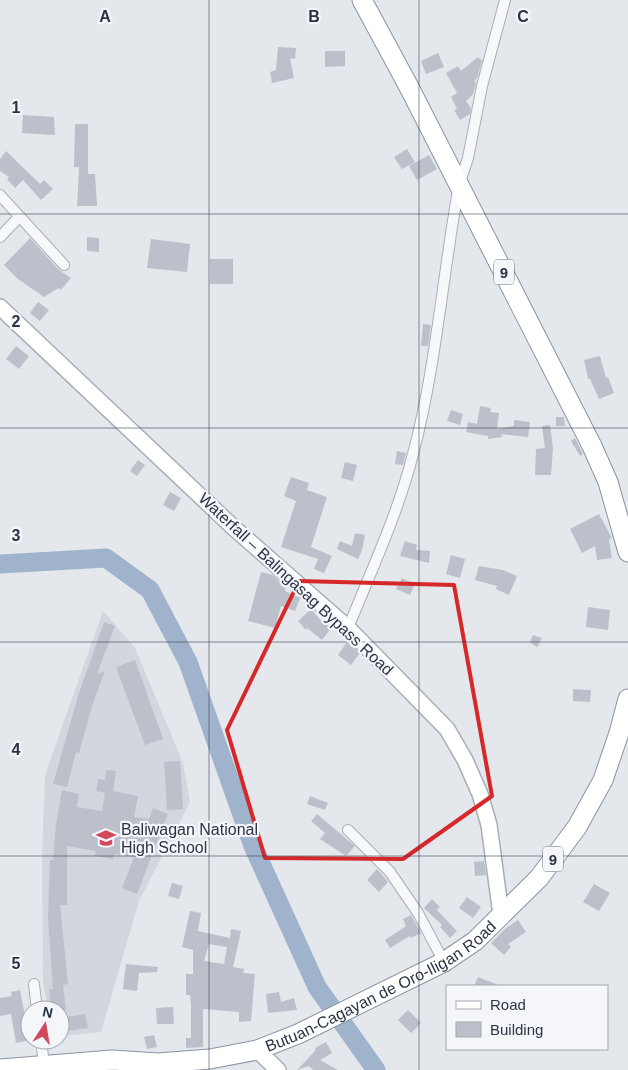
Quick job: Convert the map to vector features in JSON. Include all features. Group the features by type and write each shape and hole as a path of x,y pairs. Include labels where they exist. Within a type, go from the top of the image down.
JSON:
{"highway":[{"name":"9","path":"362,0 592,446 608,482 628,552"},
{"name":"Butuan-Cagayan de Oro-Iligan Road","path":"0,1069 112,1060 158,1063 210,1059 257,1050 298,1034 444,962 475,941 539,878 577,827 591,803 610,762 628,699"}],"main road":[{"name":"Waterfall ‒ Balingasag Bypass Road","path":"0,308 234,528 348,628 447,729 465,760 480,794 489,825 501,915"},
{"path":"257,1050 278,1070"}],"street":[{"path":"348,628 404,486 414,453 425,397 458,184 468,158 482,86 505,0"},
{"path":"0,195 64,265"},
{"path":"0,237 19,217"},
{"path":"348,830 390,872 418,913 444,962"},
{"path":"34,984 36,1000"},
{"path":"42,1050 44,1064"}],"highlighted area":[{"path":"299,581 454,585 492,796 403,859 265,858 227,730"}],"shaded area":[{"name":"Baliwagan National High School","path":"103,611 135,648 183,763 190,802 139,901 101,1032 70,1035 70,1000 46,1000 43,983 42,858 45,775"}],"building":[{"path":"278,47 296,48 295,59 290,58 294,78 272,83 270,72 276,70"},
{"path":"325,51 345,51 345,66 325,67"},
{"path":"438,53 444,67 426,74 421,61"},
{"path":"478,57 482,61 477,78 474,81 476,83 473,94 466,101 471,108 470,114 460,120 454,110 457,109 451,97 457,93 446,73 458,66 461,71"},
{"path":"23,115 54,117 55,135 22,133"},
{"path":"75,124 88,124 88,174 95,174 97,206 77,206 79,167 74,167"},
{"path":"407,149 415,162 402,169 394,157"},
{"path":"6,151 40,184 44,180 53,189 41,200 23,180 15,188 7,179 9,177 0,171 0,159"},
{"path":"429,155 437,169 417,180 409,166"},
{"path":"87,237 99,238 99,252 87,251"},
{"path":"30,238 59,270 71,278 61,290 59,288 44,297 18,279 4,265"},
{"path":"151,239 190,244 187,272 147,268"},
{"path":"210,259 233,259 233,284 210,284"},
{"path":"38,302 49,310 40,321 30,313"},
{"path":"423,324 431,325 428,346 421,346"},
{"path":"16,346 29,356 19,369 6,359"},
{"path":"600,356 606,378 608,377 614,393 599,399 590,379 588,379 584,360"},
{"path":"480,406 491,408 490,412 499,413 497,429 514,426 514,420 530,422 528,437 501,434 502,437 488,439 488,436 466,432 468,422 477,424"},
{"path":"451,410 463,414 460,425 447,421"},
{"path":"556,417 564,417 565,426 556,426"},
{"path":"550,425 553,448 551,475 535,475 536,449 545,448 542,426"},
{"path":"575,438 583,454 580,456 571,441"},
{"path":"397,451 406,453 403,465 395,464"},
{"path":"138,460 145,465 137,476 130,471"},
{"path":"345,462 357,465 353,481 341,478"},
{"path":"291,477 309,483 307,490 327,497 311,547 332,556 324,573 314,569 318,559 281,547 296,501 284,496"},
{"path":"170,492 181,498 174,511 163,505"},
{"path":"599,514 612,538 609,539 612,558 597,560 595,546 582,553 570,529"},
{"path":"355,533 365,535 358,559 337,549 340,541 352,546"},
{"path":"405,541 417,545 416,550 430,551 429,563 400,556"},
{"path":"451,555 465,559 460,578 446,574"},
{"path":"479,566 503,570 517,576 509,595 496,589 497,586 475,580"},
{"path":"261,572 273,575 286,586 285,591 300,598 295,611 281,606 275,628 248,621"},
{"path":"402,578 415,584 410,595 396,589"},
{"path":"588,607 610,610 608,630 586,627"},
{"path":"311,609 323,623 325,621 332,627 322,640 307,628 306,630 298,621"},
{"path":"104,622 115,626 97,674 105,671 92,706 79,753 76,752 67,787 53,784 78,696"},
{"path":"533,635 542,638 537,647 530,642"},
{"path":"347,642 360,653 351,665 338,655"},
{"path":"135,660 163,739 145,745 116,667"},
{"path":"573,689 591,690 590,702 573,701"},
{"path":"180,761 183,809 167,810 164,762"},
{"path":"106,770 116,771 113,791 138,796 134,817 149,819 153,808 168,814 137,894 122,888 134,857 114,854 113,859 95,856 96,851 67,846 67,905 60,905 68,984 63,985 65,1000 50,1000 49,989 53,989 48,917 50,860 53,860 56,824 62,790 79,794 77,807 102,811 105,793 96,791 98,779 105,780"},
{"path":"310,796 328,803 325,810 307,804"},
{"path":"317,814 355,846 346,856 320,839 325,833 311,821"},
{"path":"484,861 486,875 475,876 474,862"},
{"path":"377,869 388,882 379,892 367,880"},
{"path":"172,883 183,886 179,899 168,896"},
{"path":"594,884 610,893 599,911 583,902"},
{"path":"467,897 481,907 473,918 459,908"},
{"path":"432,899 440,907 437,910 457,931 450,938 440,927 442,925 424,908"},
{"path":"190,911 201,913 198,931 230,938 231,929 241,931 233,967 244,969 243,973 255,974 251,1021 239,1022 239,1012 203,1009 203,1047 186,1048 186,1038 191,1038 191,1006 190,995 186,995 186,974 193,974 193,950 182,947","holes":["209,944 227,947 224,964 204,961"]},
{"path":"411,915 421,933 411,938 410,936 390,948 385,940 406,926 403,919"},
{"path":"518,920 526,932 508,944 511,947 504,955 491,943 506,928"},
{"path":"126,964 158,967 157,972 139,973 137,991 123,989"},
{"path":"478,977 498,985 474,985"},
{"path":"20,990 22,1000 20,1000 20,1042 16,1043 11,1014 0,1016 0,998 12,996 11,992"},
{"path":"279,992 281,1002 294,998 297,1010 268,1013 266,994"},
{"path":"173,1007 174,1024 157,1024 156,1008"},
{"path":"408,1010 421,1023 411,1033 398,1020"},
{"path":"85,1014 88,1028 70,1031 70,1016"},
{"path":"154,1035 157,1047 147,1049 144,1037"},
{"path":"326,1042 332,1053 320,1060 338,1070 313,1070 309,1066 297,1070 316,1050 315,1048"}],"waterway":[{"path":"0,564 106,558 150,590 188,662 253,846 317,987 376,1070"}],"place":[{"name":"Baliwagan National High School","path":"106,838"}]}
